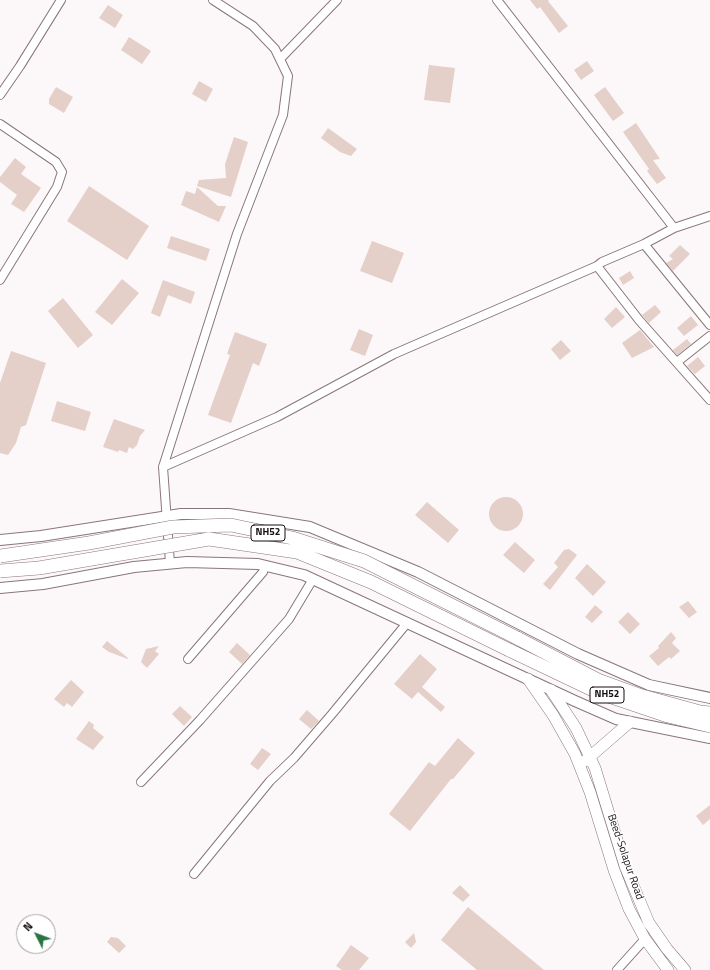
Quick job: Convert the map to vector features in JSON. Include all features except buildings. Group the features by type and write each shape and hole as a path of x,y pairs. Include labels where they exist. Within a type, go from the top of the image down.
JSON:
{"highway":[{"name":"NH52","path":"0,556 89,543 173,528 231,525 292,538 364,560 598,680 642,696 710,713"},
{"name":"NH52","path":"0,571 39,568 209,539 297,552 371,582 597,692 668,716 710,726"}],"main road":[{"name":"Beed-Solapur Road","path":"528,679 553,715 579,764 590,792 620,889 645,940 668,970"},
{"name":"Beed-Solapur Road","path":"551,690 576,728 590,757 606,801 625,866 641,904 658,936 685,970"},
{"path":"579,764 590,757 630,722"}],"street":[{"path":"0,94 20,66 62,0"},
{"path":"170,564 163,467 237,234 283,114 288,76 275,49 253,26 213,0"},
{"path":"280,59 337,0"},
{"path":"497,0 674,228"},
{"path":"0,124 56,162 62,172 57,187 0,280"},
{"path":"163,467 277,417 394,354 597,266 602,262 644,244 674,228 710,216"},
{"path":"644,244 710,324"},
{"path":"597,266 639,320 710,400"},
{"path":"677,362 710,336"},
{"path":"0,540 41,536 166,516 229,514 310,527 418,572 578,654 650,685 710,698"},
{"path":"0,588 43,584 134,567 203,562 258,564 304,575 616,719 710,738"},
{"path":"188,659 267,566"},
{"path":"141,782 200,720 289,619 313,579"},
{"path":"194,874 270,781 294,758 407,623"},
{"path":"617,970 645,940"}]}
